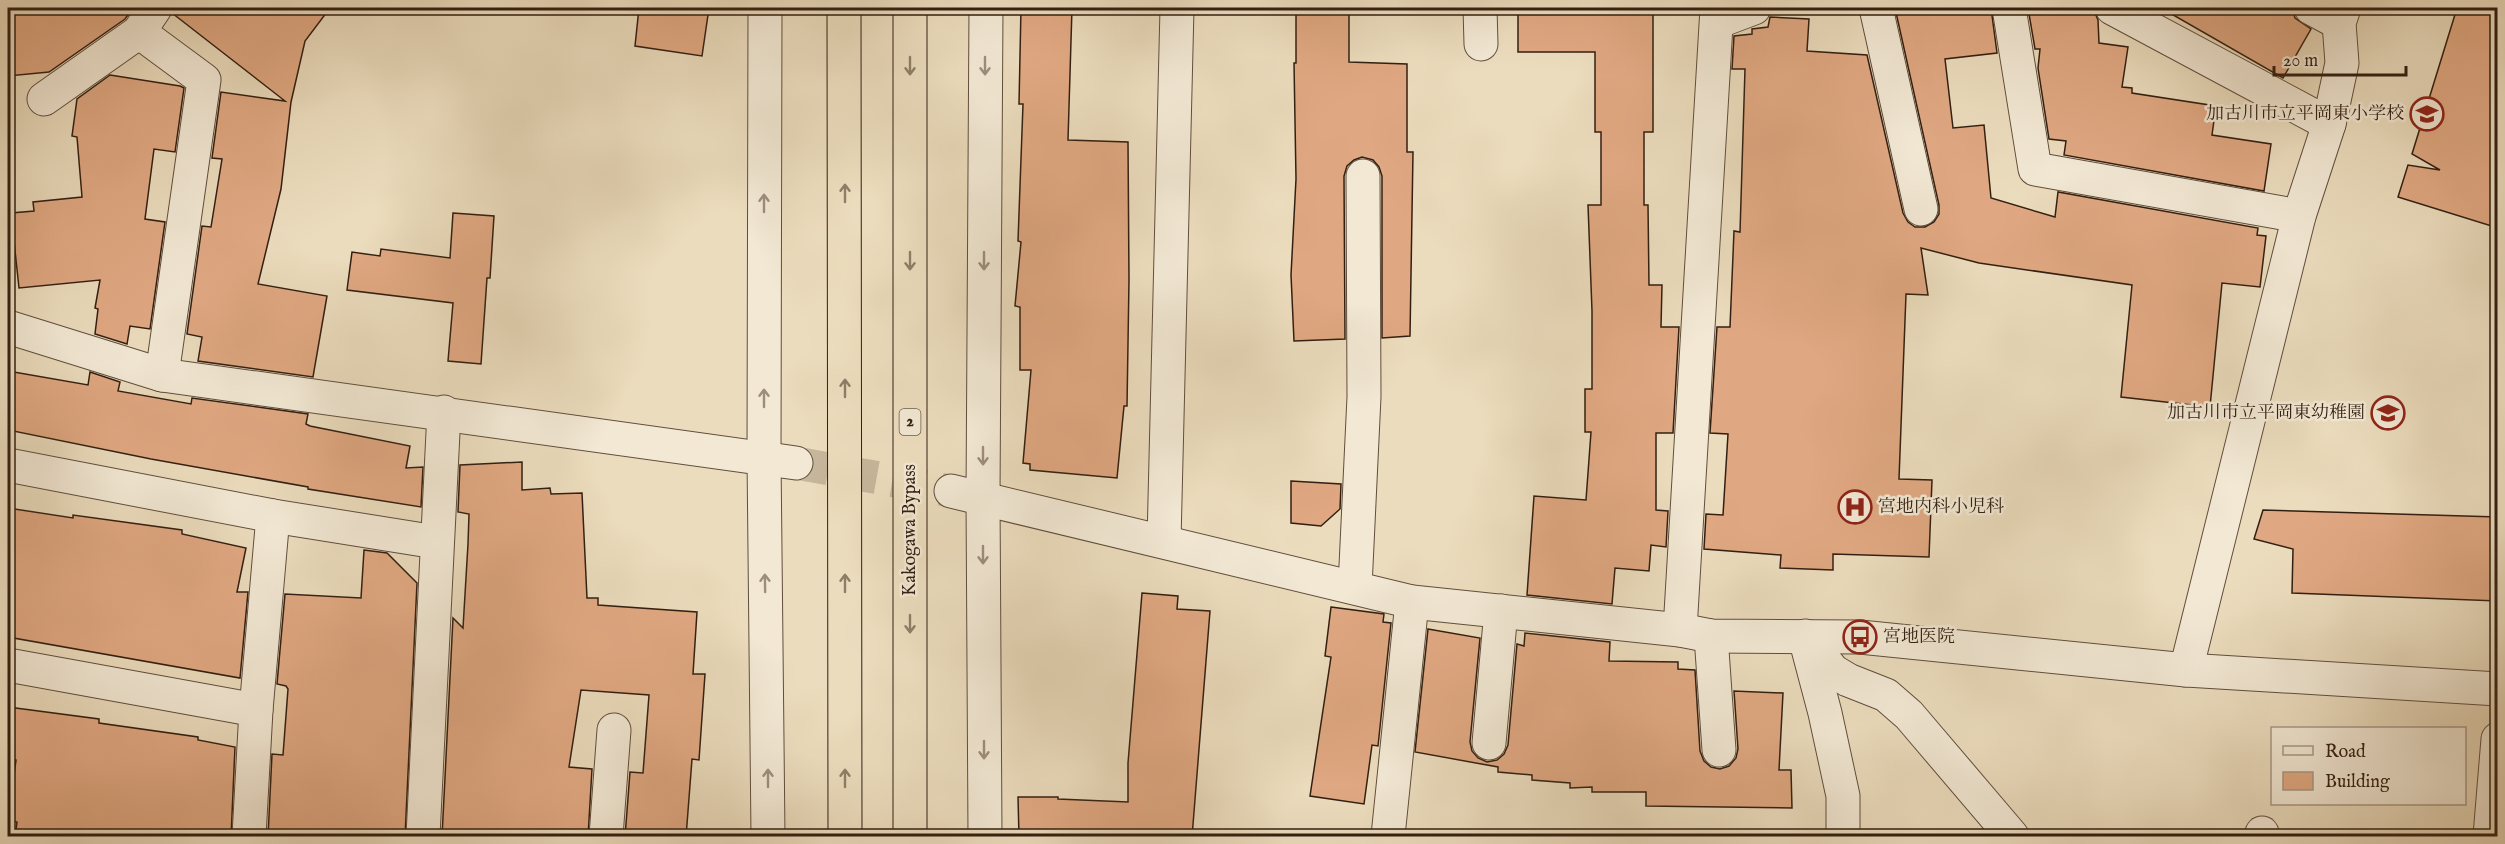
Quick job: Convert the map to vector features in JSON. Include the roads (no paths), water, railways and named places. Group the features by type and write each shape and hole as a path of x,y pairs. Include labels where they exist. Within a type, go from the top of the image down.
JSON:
{"highway":[{"path":"844,8 845,837"},
{"name":"Kakogawa Bypass","path":"909,8 910,837"}],"street":[{"path":"765,8 764,457 768,837"},
{"path":"985,837 983,497 986,8"},
{"path":"1164,541 1177,8"},
{"path":"1480,8 1481,44"},
{"path":"1680,630 1717,15 1754,8"},
{"path":"1876,8 1921,210"},
{"path":"2009,8 2035,170 2299,216"},
{"path":"2112,8 2329,124"},
{"path":"2186,670 2299,216 2329,124 2342,63 2342,15 2311,8"},
{"path":"44,99 147,20 204,80 162,375"},
{"path":"1354,587 1364,397 1363,176"},
{"path":"8,327 162,375 444,412 796,463"},
{"path":"423,837 444,412"},
{"path":"8,465 273,516 436,542"},
{"path":"951,491 1412,602 1680,630 1712,636 1860,637 2186,670 2498,689"},
{"path":"249,837 256,710 273,516"},
{"path":"1388,837 1412,602"},
{"path":"1489,743 1501,611"},
{"path":"1712,636 1719,750"},
{"path":"1805,636 1843,796 1843,837"},
{"path":"1805,636 1833,671 1848,680 1886,695 1909,715 2012,837"},
{"path":"8,665 256,710"},
{"path":"606,837 614,730"},
{"path":"2490,837 2498,739"}],"tunnel":[{"path":"796,463 951,491"}],"place":[{"name":"加古川市立平岡東小学校","path":"2427,114"},
{"name":"加古川市立平岡東幼稚園","path":"2388,413"},
{"name":"宮地内科小児科","path":"1855,507"},
{"name":"宮地医院","path":"1860,637"}]}
